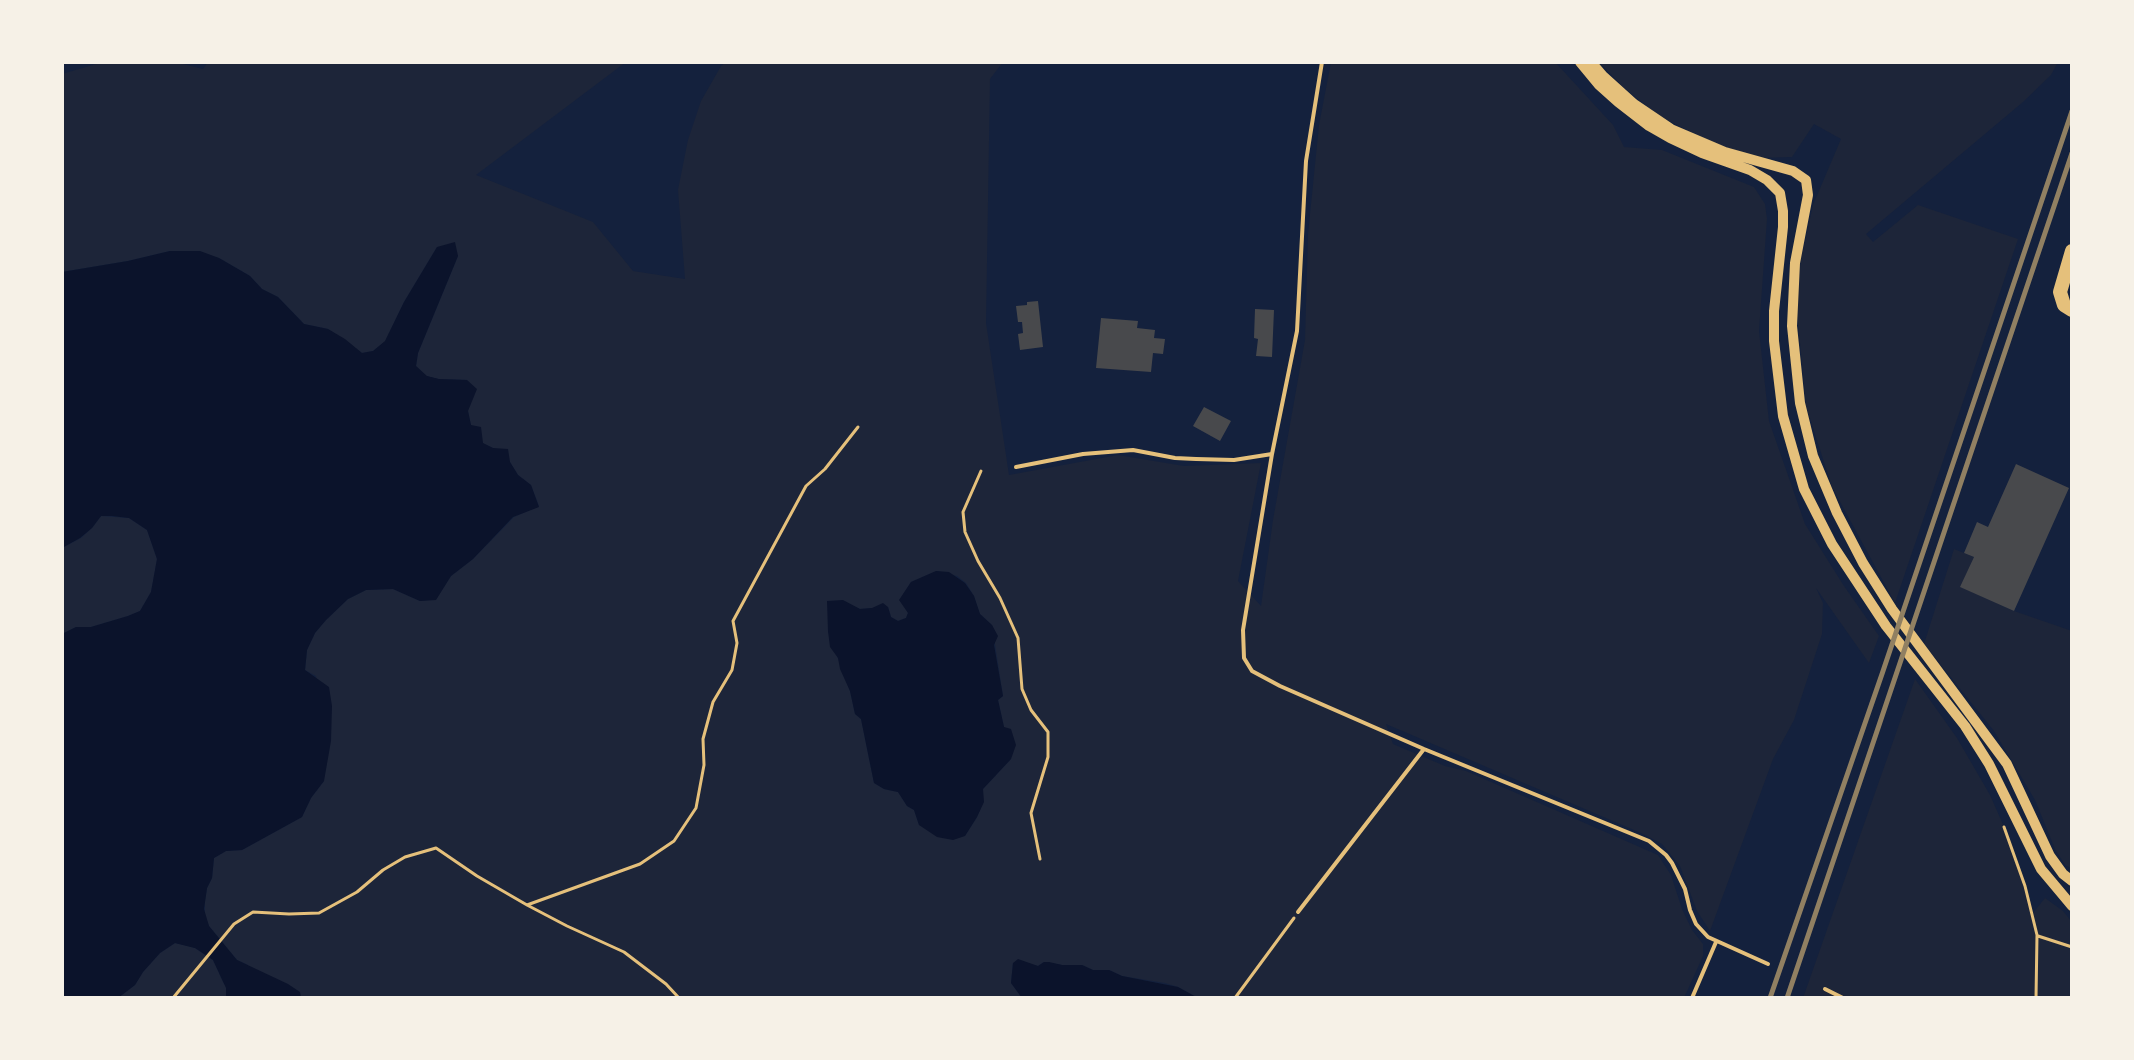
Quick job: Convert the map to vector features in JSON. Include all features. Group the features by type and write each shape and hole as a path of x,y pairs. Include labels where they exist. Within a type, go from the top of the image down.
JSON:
{"main road":[{"path":"2072,251 2060,292 2064,305 2072,310"}],"street":[{"path":"1580,62 1599,85 1649,126 1702,153 1750,170 1767,180 1780,193 1783,227 1774,311 1775,354 1783,416 1804,489 1832,544 1886,626 1965,726 2002,788 2041,869 2072,906"},
{"path":"1591,62 1634,104 1671,129 1725,152 1793,171 1806,180 1808,195 1795,263 1792,326 1798,390 1813,456 1863,563 1919,648 2007,764 2050,856 2072,881"}],"lane":[{"path":"1322,62 1306,161 1297,331 1272,454 1243,630 1244,658 1252,671 1266,679 1424,749 1649,841 1672,863 1685,889 1696,924 1708,937 1768,964"},
{"path":"1016,467 1083,454 1133,450 1196,459 1234,460 1272,454"},
{"path":"1298,912 1424,749"},
{"path":"1692,998 1716,942"},
{"path":"1825,989 1843,998"}],"path":[{"path":"527,905 640,864 674,841 696,808 704,765 706,727 713,702 732,670 737,643 733,621 806,486 825,469 858,427"},
{"path":"981,471 963,512 965,532 1018,638 1022,689 1031,710 1048,732 1048,757 1031,813 1040,859"},
{"path":"173,998 234,924 253,912 319,913 357,892 383,870 405,857 436,848 527,905 624,952 679,998"},
{"path":"1235,998 1298,912"},
{"path":"2037,935 2072,947"}],"shaded area":[{"path":"103,62 175,62 203,69 208,62 626,62 476,175 593,222 633,271 685,279 678,190 688,140 701,101 726,62 1003,62 990,79 986,323 1009,475 1118,455 1184,466 1261,463 1238,581 1261,606 1305,340 1308,234 1319,125 1331,62 1555,62 1613,125 1624,147 1662,150 1754,187 1765,204 1767,219 1759,331 1769,421 1805,524 1879,636 1869,663 1816,588 1823,603 1822,634 1794,720 1773,759 1710,931 1697,911 1680,866 1662,844 1386,724 1393,744 1445,766 1466,771 1658,855 1671,875 1692,930 1703,944 1703,956 1684,998 1198,998 1165,983 1122,976 1109,970 1093,970 1082,965 1044,962 1038,966 1013,963 1011,983 1022,998 118,998 135,985 160,953 175,943 195,948 213,960 224,984 248,965 237,960 209,926 205,917 207,888 212,878 214,858 226,851 242,850 302,817 324,781 316,676 305,670 307,650 326,620 348,599 366,590 393,589 420,601 436,599 451,576 473,559 514,517 539,506 531,485 518,475 510,462 482,443 471,426 467,380 426,376 416,366 418,353 458,256 437,247 404,302 385,342 373,351 362,353 328,329 304,324 278,297 219,258 170,251 62,272 62,74","holes":["937,571 957,576 974,596 980,614 992,625 1003,696 998,700 1011,759 983,789 983,802 965,836 919,825 914,810 907,806 898,792 874,783 861,719 855,714 828,631 829,612 848,604 860,609 888,607 891,617 898,621 906,618 908,613 903,595 911,582"]},
{"path":"1599,62 2058,62 2051,75 2023,102 1866,234 1873,242 1918,205 2018,239 1895,603 1832,487 1806,406 1796,301 1801,259 1813,205 1841,139 1814,124 1792,157 1758,158 1709,141 1659,116 1623,87"},
{"path":"455,242 458,256 418,353 416,366 427,376 467,380 477,389 468,411 471,425 481,427 483,443 493,448 508,449 510,462 518,475 531,485 539,507 513,517 473,559 451,576 436,600 420,601 393,589 366,590 348,599 315,633 307,650 305,670 329,687 332,706 331,741 324,781 302,817 242,850 226,851 214,858 204,909 209,926 237,960 288,984 300,992 301,998 226,998 226,988 213,960 195,948 175,943 160,953 135,985 118,998 62,998 62,634 76,627 91,627 140,611 151,592 157,559 147,530 129,518 112,516 101,516 80,538 62,548 62,272 170,251 200,251 250,276 262,289 278,297 304,324 328,329 362,353 373,351 385,341 437,247"},
{"path":"101,516 129,518 147,530 157,559 151,592 140,611 91,627 76,627 62,634 62,548 81,538"},
{"path":"1954,549 1974,557 1961,587 2014,611 2072,631 2072,869 2065,865 2055,849 2035,800 1994,731 1924,644"},
{"path":"936,571 949,572 965,583 974,596 980,614 998,636 994,645 1003,696 998,700 1004,727 1011,729 1016,745 1011,759 983,789 984,802 965,836 953,840 937,837 919,825 914,810 907,806 898,792 874,783 861,719 855,714 838,658 830,647 828,631 827,601 843,600 860,609 883,603 891,617 898,621 906,618 908,613 899,600 911,582"},
{"path":"1915,679 1957,738 1990,795 2013,847 2033,913 2045,898 2072,922 2070,998 1803,998"},
{"path":"1018,959 1038,966 1049,962 1109,970 1122,976 1178,987 1198,998 1022,998 1011,983 1013,963"}],"building":[{"path":"1038,301 1043,347 1020,350 1018,334 1023,333 1022,322 1018,322 1016,306"},
{"path":"1255,309 1274,310 1272,357 1256,356"},
{"path":"1101,318 1138,321 1137,328 1155,330 1154,338 1165,339 1163,354 1153,353 1151,372 1096,368"},
{"path":"1204,407 1231,421 1220,441 1193,426"},
{"path":"2016,464 2069,488 2014,611 1960,587 1974,557 1964,553 1977,522 1988,527"}],"railway":[{"path":"1770,998 2072,111"},
{"path":"1787,998 2072,153"}]}
